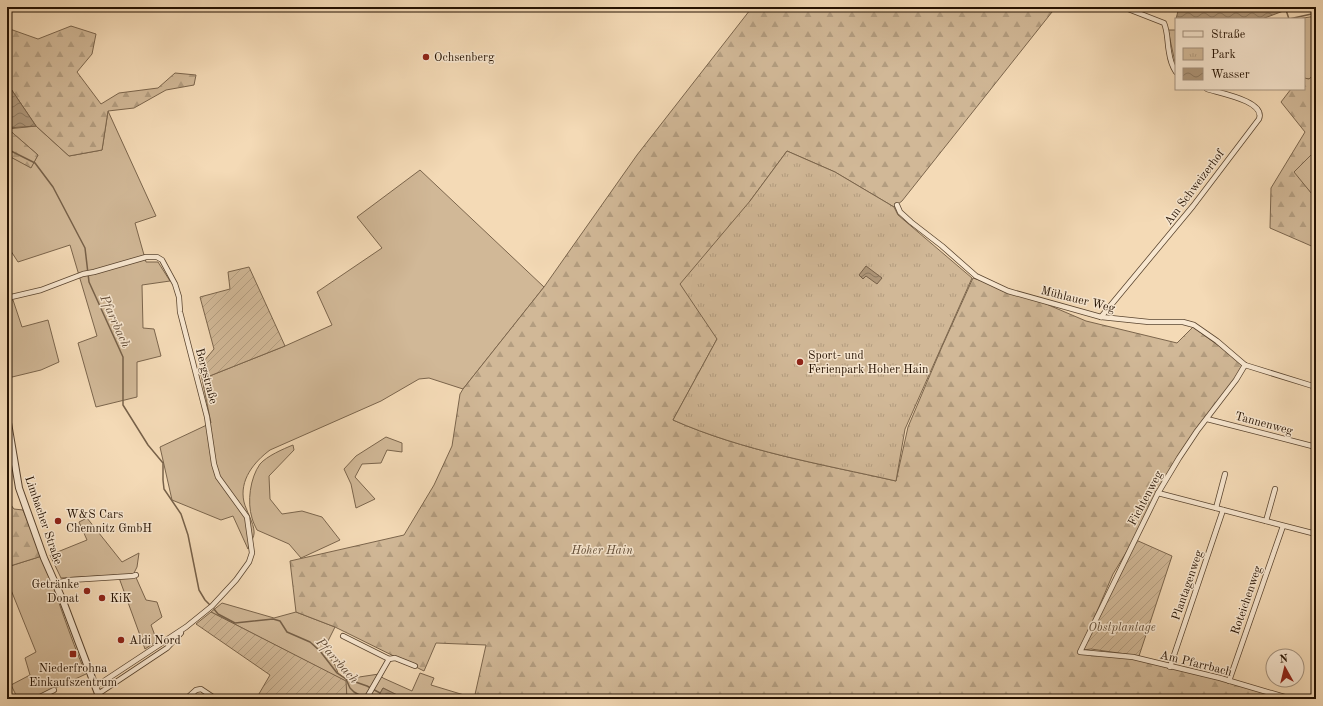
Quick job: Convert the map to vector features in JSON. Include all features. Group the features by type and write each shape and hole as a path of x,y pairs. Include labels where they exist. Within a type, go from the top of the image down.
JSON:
{"street":[{"path":"1123,7 1164,24 1166,28 1169,54 1175,70"},
{"name":"Am Schweizerhof","path":"1101,317 1193,206 1259,119 1259,110 1248,102 1237,97 1211,90"},
{"name":"Mühlauer Weg","path":"897,205 900,212 911,222 979,278 1008,291 1101,317 1149,322 1183,322 1194,325 1217,341 1245,365 1316,387"},
{"name":"Bergstraße","path":"7,298 41,290 83,274 146,257 157,257 162,260 175,284 179,297 180,312 191,358 208,417 214,464 218,477 247,517 252,553 249,562 218,600 186,627 95,687"},
{"name":"Fichtenweg","path":"1080,652 1158,493 1197,431 1236,380 1245,365"},
{"name":"Limbacher Straße","path":"7,417 19,488 44,558 99,696"},
{"name":"Tannenweg","path":"1207,419 1316,447"},
{"path":"1216,508 1226,474"},
{"path":"1266,521 1275,489"},
{"path":"1158,493 1316,534"},
{"name":"Plantagenweg","path":"1170,667 1223,510"},
{"name":"Roteichenweg","path":"1229,681 1283,526"},
{"name":"Limbacher Straße","path":"55,583 70,580 136,575"},
{"name":"Bergstraße","path":"99,696 166,648 186,627"},
{"path":"343,636 388,660 395,658 415,666"},
{"name":"Am Pfarrbach","path":"1080,652 1133,657 1229,681 1288,698 1306,699"},
{"path":"366,699 388,660"},
{"path":"186,699 196,690 202,689 216,699"},
{"path":"36,699 54,690"},
{"path":"1310,699 1316,698"}],"green space":[{"name":"Hoher Hain","path":"754,7 1056,7 902,201 894,207 835,172 787,151 750,201 717,339 673,420 727,440 783,456 896,481 908,427 973,278 1025,295 1086,321 1177,343 1193,327 1245,365 1179,458 1135,538 1113,574 1080,651 1133,657 1288,698 1306,699 474,699 486,645 436,643 424,671 335,627 296,612 290,561 404,535 434,485 452,446 460,394 463,389 544,287 637,155 750,10"},
{"path":"1316,16 1316,73 1309,79 1305,78 1305,18 1303,18"},
{"path":"71,26 96,34 92,54 77,72 101,104 119,93 158,88 175,73 196,75 194,85 166,90 134,108 108,111 102,150 69,156 36,126 7,83 7,28 38,39"},
{"path":"1168,30 1175,30 1175,62"},
{"path":"1316,73 1316,150 1294,172 1316,199 1316,248 1270,228 1271,188 1305,132 1281,102 1290,90 1305,90 1305,78 1309,79"},
{"path":"108,111 156,216 135,223 146,262 158,262 170,281 142,285 143,328 154,329 161,356 137,362 137,397 96,407 78,343 97,336 70,245 18,262 7,245 7,155 31,167 38,155 8,129 36,126 69,156 102,150"},
{"path":"7,128 38,155 31,168 7,155"},
{"path":"1316,150 1316,199 1293,172"},
{"path":"787,151 835,172 894,207 898,215 972,278 905,429 896,481 783,456 727,440 673,420 717,339 680,284 750,201"},
{"path":"420,170 544,287 463,389 429,378 419,379 381,401 270,450 258,460 249,472 243,494 244,502 254,531 253,538 248,549 233,516 221,520 172,500 160,447 211,423 202,379 285,346 332,325 317,292 382,248 357,217"},
{"path":"249,267 285,346 202,379 199,367 214,349 200,297 230,289 228,272"},
{"path":"13,300 22,327 48,320 59,362 41,370 8,378 7,302"},
{"path":"386,437 402,443 402,452 387,450 381,463 362,464 355,477 375,499 356,508 351,484 344,469 356,456"},
{"path":"293,445 294,450 269,476 270,499 282,514 302,511 322,517 340,540 301,558 289,544 257,530 250,512 250,490 254,476 260,464 271,456"},
{"path":"7,500 14,509 23,510 42,556 7,567"},
{"path":"87,518 122,562 139,553 137,567 134,573 146,600 157,602 162,617 151,625 157,641 145,649 118,575 61,578 50,555 87,540 79,522"},
{"name":"Obstplantage","path":"1136,540 1172,556 1139,656 1091,649 1083,650"},
{"path":"42,556 86,674 32,699 18,699 11,685 30,675 25,658 36,652 7,580 7,567"},
{"path":"222,603 274,618 296,612 335,627 324,649 335,665 338,673 346,679 379,674 383,678 412,691 420,673 434,678 431,685 474,699 405,699 383,688 377,699 347,699 345,681 211,612"},
{"path":"211,612 346,681 347,699 256,699 270,675 196,624"}],"water":[{"path":"1179,7 1290,7 1265,18 1176,18"},
{"path":"7,83 36,126 7,128"},
{"path":"866,266 882,278 877,284 866,276 863,279 859,275"},
{"path":"383,688 405,699 377,699"}],"waterway":[{"path":"1284,7 1289,18"},
{"path":"1294,18 1316,13"},
{"name":"Pfarrbach","path":"7,149 35,163 53,187 85,248 89,282 123,357 123,405 148,445 163,463 164,489 181,514 188,535 199,590 210,605"},
{"name":"Pfarrbach","path":"214,609 218,614 235,623 273,619 280,621 287,632 310,642 320,651 337,673 346,679 350,688 363,697"},
{"path":"347,679 367,686 380,693"}],"place":[{"name":"Ochsenberg","path":"426,57"},
{"name":"Sport- und Ferienpark Hoher Hain","path":"800,362"},
{"name":"W&S Cars Chemnitz GmbH","path":"58,521"},
{"name":"Getränke Donat","path":"87,591"},
{"name":"KiK","path":"102,598"},
{"name":"Aldi Nord","path":"121,640"},
{"name":"Niederfrohna Einkaufszentrum","path":"73,654"}]}
